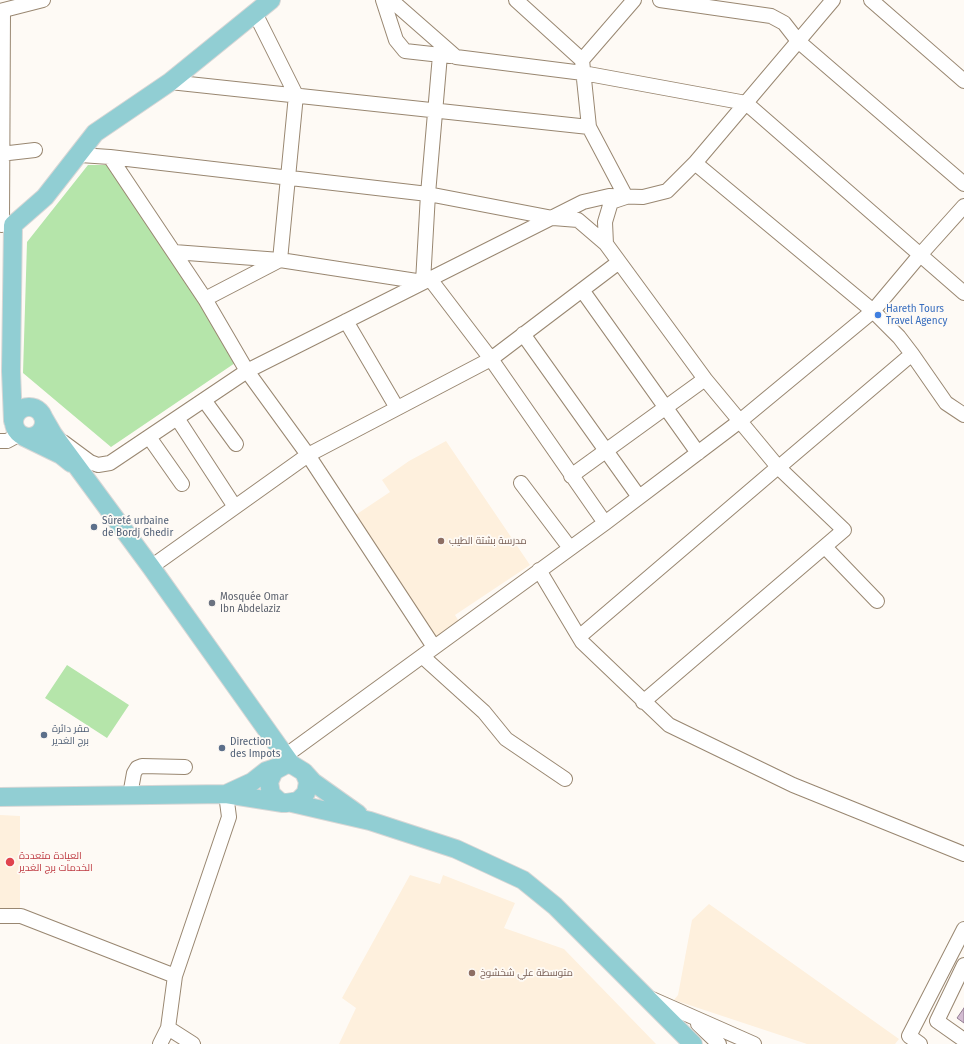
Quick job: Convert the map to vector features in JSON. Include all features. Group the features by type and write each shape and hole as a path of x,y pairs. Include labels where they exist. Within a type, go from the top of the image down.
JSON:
{"main road":[{"path":"19,430 11,371 5,225 46,197 80,155 95,133 170,82 271,0"},
{"path":"11,371 18,386 38,411 53,434 151,567 290,765 308,782 306,794 298,801 289,803 275,798 269,788 271,776 290,765"},
{"path":"25,407 38,411 44,425 42,430 34,436 19,430 17,412 20,409 25,407"},
{"path":"19,430 61,455 80,469"},
{"path":"226,794 252,782 266,771 290,765"},
{"path":"290,765 337,801 370,821"},
{"path":"0,797 226,794 289,803 370,821 456,849 523,880 555,906 693,1044"}],"street":[{"path":"5,225 1,154 3,8 43,0"},
{"path":"383,0 396,40 405,52 582,66 746,103 964,294"},
{"path":"391,0 456,57"},
{"path":"516,0 582,66 589,127 626,197"},
{"path":"582,66 634,0"},
{"path":"660,0 771,16 784,23 798,41 964,184"},
{"path":"53,434 90,462 98,465 110,463 247,371 583,202 609,196 643,198 667,191 695,163 833,0"},
{"path":"871,0 964,81"},
{"path":"255,13 296,95 280,260"},
{"path":"440,55 428,194 427,280 491,359 604,523"},
{"path":"170,82 589,127"},
{"path":"1,154 35,150"},
{"path":"80,155 110,157 428,194 553,218 578,220 606,244 705,379 778,467 844,530 643,702"},
{"path":"110,157 205,299 247,371 308,456 434,647"},
{"path":"695,163 872,312 899,338 946,403 964,415"},
{"path":"606,244 605,222 611,202 626,197"},
{"path":"290,765 422,656 698,453 872,312 964,206"},
{"path":"174,252 280,260 427,280"},
{"path":"205,299 280,260"},
{"path":"151,567 308,456 491,359 619,262"},
{"path":"582,290 698,453"},
{"path":"346,321 397,408"},
{"path":"523,334 639,497"},
{"path":"579,637 912,354"},
{"path":"571,476 705,379"},
{"path":"204,400 236,444"},
{"path":"177,418 235,507"},
{"path":"0,441 7,441 19,430"},
{"path":"149,437 182,484"},
{"path":"521,483 570,548"},
{"path":"825,547 877,601"},
{"path":"539,570 582,642 643,702 669,725 793,785 964,854"},
{"path":"422,656 484,712 506,739 565,779"},
{"path":"130,795 134,773 137,768 142,766 185,767"},
{"path":"160,1044 168,1028 175,976 229,817 226,794"},
{"path":"0,916 21,916 175,976"},
{"path":"920,1044 909,1036 964,929"},
{"path":"937,1021 960,984 964,965"},
{"path":"645,996 754,1044"},
{"path":"921,1012 964,1040"},
{"path":"692,1018 719,1044"},
{"path":"168,1028 193,1044"}],"shaded area":[{"name":"مدرسة بشتة الطيب","path":"446,441 530,565 455,615 460,623 436,638 351,518 390,492 382,480 409,461"},
{"name":"العيادة متعددة الخدمات برج الغدير","path":"0,815 20,816 20,914 0,910"},
{"name":"متوسطة علي شخشوخ","path":"410,875 440,884 443,875 515,903 504,928 564,949 656,1044 339,1044 356,1008 342,998"},
{"path":"709,904 899,1039 895,1044 807,1044 674,1000 678,995 692,920"}],"green space":[{"path":"88,165 108,165 238,361 111,447 23,373 27,242"},
{"path":"67,665 129,705 107,738 45,698"}],"building":[{"path":"964,1008 964,1023 957,1018"}],"place":[{"name":"Hareth Tours Travel Agency","path":"878,315"},
{"name":"Sûreté urbaine de Bordj Ghedir","path":"94,527"},
{"name":"مدرسة بشتة الطيب","path":"441,541"},
{"name":"Mosquée Omar Ibn Abdelaziz","path":"212,603"},
{"name":"مقر دائرة برج الغدير","path":"44,735"},
{"name":"Direction des Impots","path":"222,748"},
{"name":"العيادة متعددة الخدمات برج الغدير","path":"10,862"},
{"name":"متوسطة علي شخشوخ","path":"472,973"}]}
